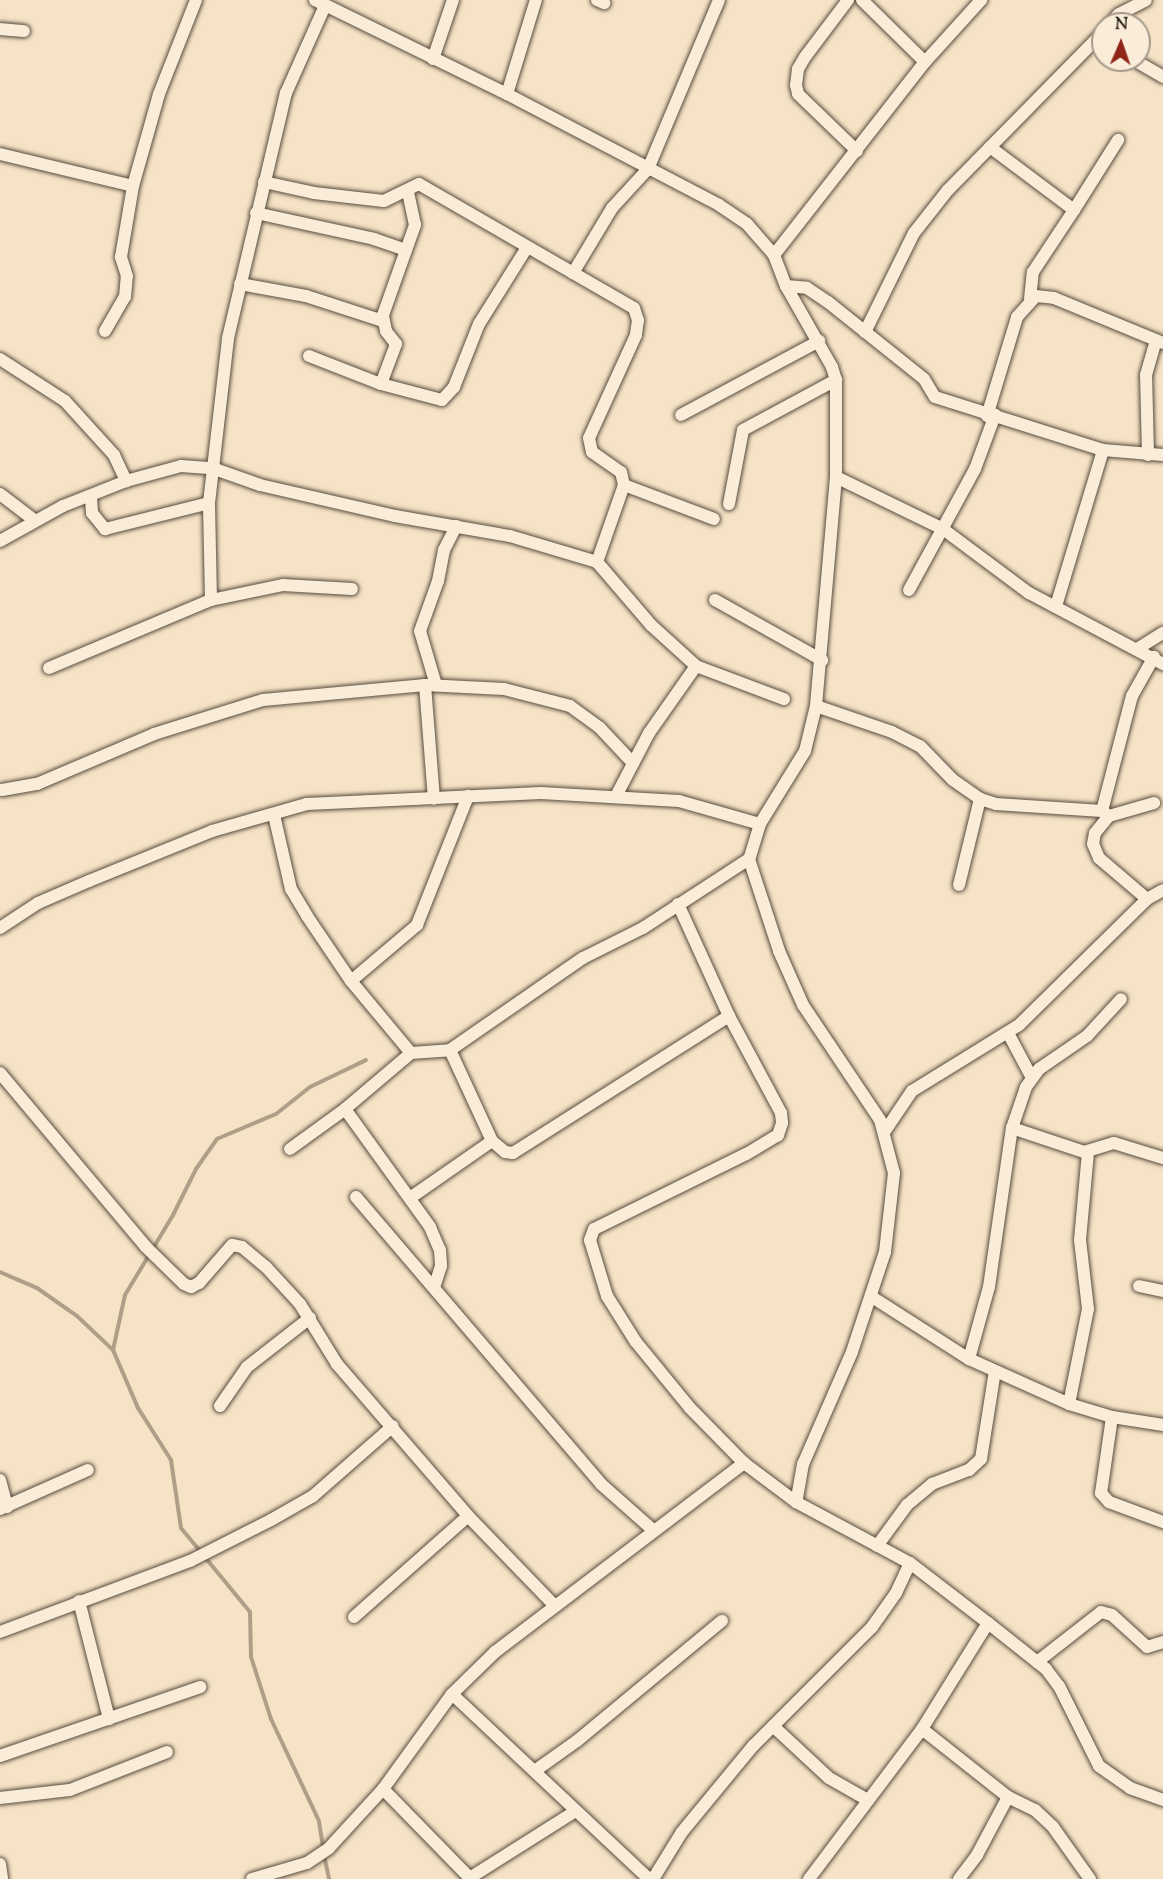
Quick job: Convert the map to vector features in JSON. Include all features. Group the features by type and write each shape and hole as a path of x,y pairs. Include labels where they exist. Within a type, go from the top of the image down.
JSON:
{"street":[{"path":"105,331 124,297 127,276 121,257 133,186 159,94 196,0"},
{"path":"433,59 453,0"},
{"path":"507,94 536,0"},
{"path":"573,273 612,208 648,169 719,0"},
{"path":"848,0 805,57 798,69 796,85 798,94 857,151"},
{"path":"862,0 925,62"},
{"path":"774,255 925,62 981,0"},
{"path":"1123,12 1146,0"},
{"path":"211,600 209,503 228,338 286,93 320,3 507,94 737,218 774,255 786,286 819,342 836,380 836,477 822,660 816,706 805,750 760,824 749,859 779,951 803,1005 873,1106 885,1131 894,1173 885,1252 872,1297 803,1464 796,1502"},
{"path":"0,29 24,31"},
{"path":"865,332 914,233 948,190 1091,48"},
{"path":"1030,300 1033,272 1118,140"},
{"path":"990,147 1074,210"},
{"path":"0,154 133,186"},
{"path":"264,182 314,193 384,201 408,192 419,184 526,249 624,301 637,312 636,335 589,438 592,452 621,472 624,485 597,562"},
{"path":"383,321 415,225 408,192"},
{"path":"256,213 374,239 406,250"},
{"path":"309,356 381,384 438,401 448,395 478,324 526,249"},
{"path":"240,284 306,296 383,321 396,344 381,384"},
{"path":"786,286 807,288 924,379 935,397 1103,450 1163,455"},
{"path":"909,590 975,469 1017,316 1030,300 1043,295 1054,298 1159,342 1146,375 1148,455"},
{"path":"681,414 819,342"},
{"path":"0,359 65,401 114,455 126,481"},
{"path":"729,504 743,430 836,380"},
{"path":"1056,606 1103,450"},
{"path":"0,542 34,520 91,498 126,481 181,466 212,468 260,485 564,550 597,562 651,625 696,666 784,699"},
{"path":"836,477 943,529 1029,593 1159,660 1132,696 1105,813 1095,833 1095,853 1148,899"},
{"path":"624,485 714,519"},
{"path":"0,494 34,520"},
{"path":"91,498 92,513 105,529 209,503"},
{"path":"434,799 430,685 420,631 438,581 444,550 456,526"},
{"path":"49,668 211,600 283,585 352,590"},
{"path":"715,600 822,660"},
{"path":"1137,649 1163,633"},
{"path":"616,796 633,763 696,666"},
{"path":"2,790 37,784 154,734 263,700 430,685 504,689 570,706 600,728 633,763"},
{"path":"816,706 892,732 920,746 953,780 980,799 996,804 1105,813 1154,803"},
{"path":"0,928 38,903 212,831 307,804 541,793 616,796 679,801 760,824"},
{"path":"351,981 417,925 468,796"},
{"path":"959,885 980,799"},
{"path":"274,815 291,889 351,981 411,1053"},
{"path":"290,1149 345,1109 411,1053 450,1050 583,958 644,928 749,859"},
{"path":"885,1131 912,1090 951,1064 1008,1033 1148,899 1163,890"},
{"path":"678,904 729,1016 781,1113 778,1135 648,1203 601,1223 590,1240 607,1296 636,1342 690,1408 744,1463 796,1502 910,1563 1037,1662 1059,1686 1099,1766 1123,1785 1163,1800"},
{"path":"969,1359 988,1287 1012,1128 1031,1076 1088,1036 1121,999"},
{"path":"450,1050 492,1141 505,1152 522,1149 729,1016"},
{"path":"1008,1033 1031,1076"},
{"path":"0,1073 145,1246 184,1284 191,1287 199,1283 228,1248 237,1245 273,1274 310,1318 337,1365 393,1426 468,1516 555,1606"},
{"path":"345,1109 410,1198 440,1250 441,1266 434,1287"},
{"path":"1012,1128 1088,1152 1114,1143 1163,1158"},
{"path":"410,1198 492,1141"},
{"path":"1069,1404 1088,1309 1080,1240 1088,1152"},
{"path":"356,1197 601,1484 653,1530"},
{"path":"1139,1286 1163,1291"},
{"path":"872,1297 902,1320 969,1359 1069,1404 1112,1417 1163,1425"},
{"path":"220,1406 247,1367 310,1318"},
{"path":"877,1546 908,1504 932,1484 969,1470 981,1459 995,1371"},
{"path":"1112,1417 1101,1493 1108,1502 1163,1522"},
{"path":"0,1632 190,1561 217,1548 313,1496 393,1426"},
{"path":"252,1879 307,1863 329,1848 383,1789 452,1694 495,1652 744,1463"},
{"path":"0,1480 3,1508 88,1470"},
{"path":"354,1617 468,1516"},
{"path":"452,1694 536,1770 574,1812 651,1879 700,1809 788,1707 872,1627 896,1593 910,1563"},
{"path":"79,1601 109,1719"},
{"path":"1037,1662 1101,1612 1112,1615 1147,1647 1163,1642"},
{"path":"536,1770 578,1740 722,1621"},
{"path":"809,1879 866,1799 922,1730 988,1623"},
{"path":"0,1756 200,1687"},
{"path":"773,1726 829,1778 866,1799"},
{"path":"922,1730 1008,1797 1035,1810 1053,1827 1090,1879"},
{"path":"0,1798 70,1790 167,1752"},
{"path":"383,1789 469,1878 574,1812"},
{"path":"959,1879 977,1855 1008,1797"},
{"path":"0,1864 2,1879"}],"waterway":[{"path":"323,1847 319,1821 271,1719 251,1657 250,1612 181,1528 171,1460 138,1408 113,1350 125,1295 173,1215 196,1169 217,1139 276,1114 310,1087 366,1060"},
{"path":"0,1272 37,1288 77,1316 113,1350"},
{"path":"324,1855 329,1879"}]}
